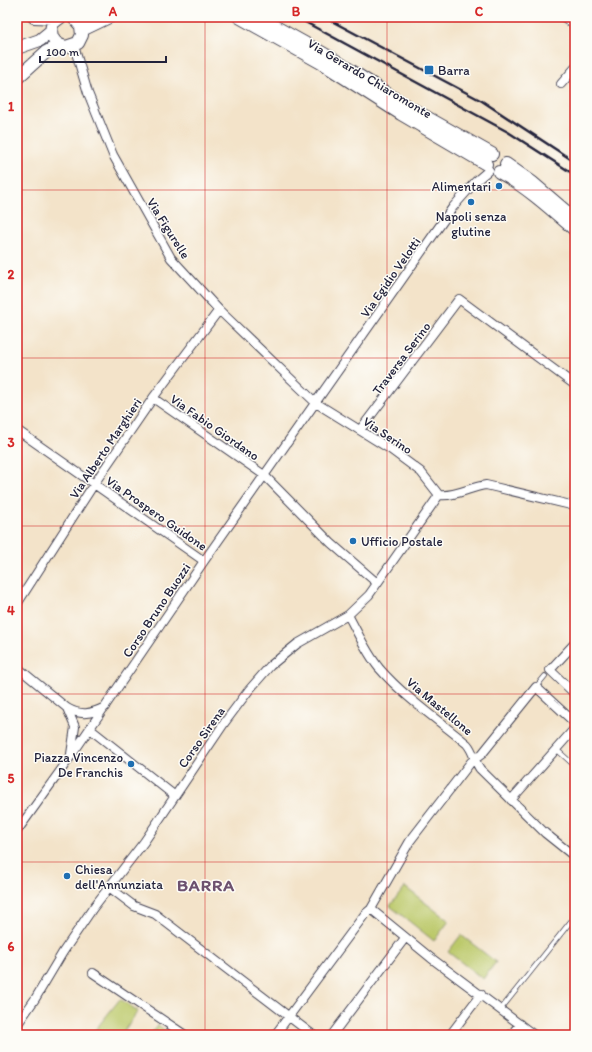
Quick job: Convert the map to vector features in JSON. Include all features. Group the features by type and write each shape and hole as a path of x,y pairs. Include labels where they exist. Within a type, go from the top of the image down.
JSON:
{"street":[{"path":"82,30 109,17"},
{"name":"Via Gerardo Chiaromonte","path":"239,17 323,64 401,114 494,165 533,183 575,219"},
{"name":"Via Gerardo Chiaromonte","path":"258,17 328,56 405,105 516,181 575,230"},
{"path":"50,21 53,39 59,45 66,47 74,46 80,39 82,30 76,18"},
{"path":"17,48 40,40 50,21"},
{"path":"17,78 46,52 59,45"},
{"name":"Via Figurelle","path":"74,46 88,94 104,135 127,180 171,258 218,310 316,403"},
{"path":"561,84 575,68"},
{"name":"Via Egidio Velotti","path":"316,403 453,208 476,181 494,165"},
{"name":"Traversa Serino","path":"360,430 459,299 575,385"},
{"name":"Via Alberto Marghieri","path":"17,604 94,484 153,398 218,310"},
{"name":"Via Fabio Giordano","path":"153,398 264,475 331,543 377,584"},
{"name":"Via Serino","path":"316,403 360,430 421,472 439,495"},
{"name":"Corso Bruno Buozzi","path":"17,831 90,729 204,561 316,403"},
{"name":"Via Prospero Guidone","path":"17,430 204,561"},
{"path":"439,495 448,496 475,486 486,486 575,506"},
{"name":"Corso Sirena","path":"17,1025 63,952 109,887 144,842 224,722 270,666 297,644 348,615 369,595 439,495"},
{"name":"Via Mastellone","path":"348,615 372,658 380,668 425,710 467,744 472,749 474,759 480,769 545,833 575,857"},
{"path":"575,644 550,670 575,694"},
{"path":"17,667 66,708 75,712 84,714 106,706"},
{"path":"275,1035 364,914 371,909 410,841 474,759 482,754 536,687 575,723"},
{"path":"66,708 75,727 71,756"},
{"path":"511,800 575,728"},
{"path":"90,729 175,796"},
{"path":"109,887 134,906 155,914 312,1035"},
{"path":"371,909 405,938 534,1035"},
{"path":"332,1035 405,938"},
{"path":"93,973 185,1035"},
{"path":"450,1035 481,994"},
{"path":"511,1035 520,1024"}],"lane":[{"path":"560,17 575,28"},
{"path":"536,687 545,676"},
{"path":"556,749 575,766"},
{"path":"501,1009 575,916"}],"green space":[{"path":"405,887 449,921 434,941 390,906"},
{"path":"461,935 496,962 483,979 448,952"},
{"path":"120,999 138,1011 121,1035 91,1035"},
{"path":"158,1025 172,1035 150,1035"}],"railway":[{"path":"296,17 508,132 575,175"},
{"path":"324,17 482,101 575,162"}],"place":[{"name":"Barra","path":"429,70"},
{"name":"Alimentari","path":"499,186"},
{"name":"Napoli senza glutine","path":"471,202"},
{"name":"Ufficio Postale","path":"353,541"},
{"name":"Piazza Vincenzo De Franchis","path":"131,764"},
{"name":"Chiesa dell'Annunziata","path":"67,876"}],"district":[{"name":"BARRA","path":"206,885"}]}
